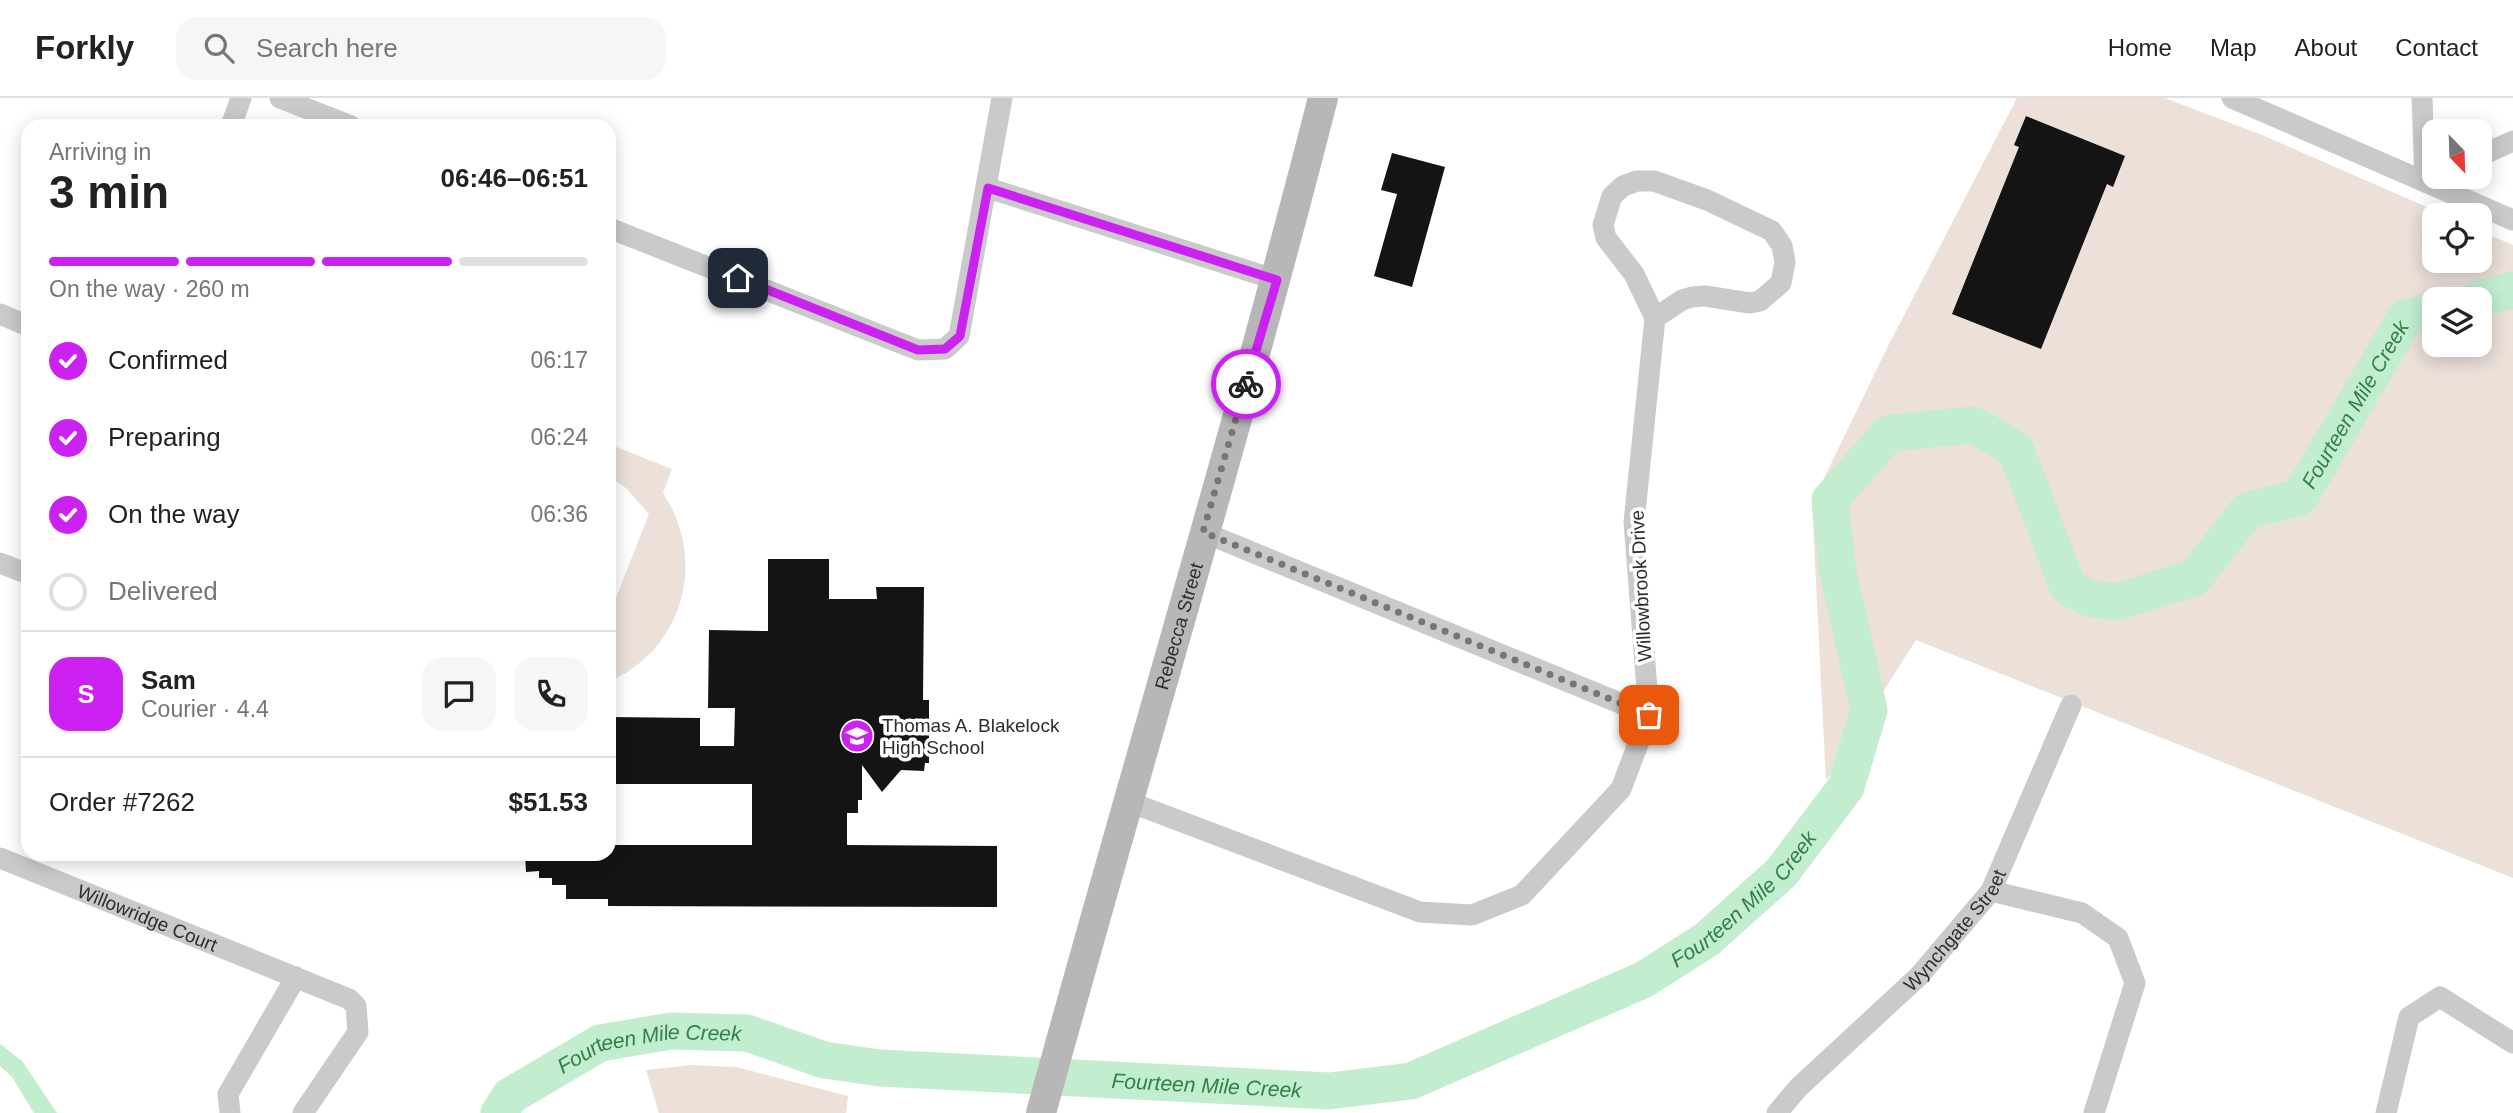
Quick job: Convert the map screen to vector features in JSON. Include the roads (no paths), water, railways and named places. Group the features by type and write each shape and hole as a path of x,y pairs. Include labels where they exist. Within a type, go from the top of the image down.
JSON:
{"main road":[{"name":"Rebecca Street","path":"1041,1113 1203,532 1277,280 1323,98"}],"street":[{"path":"234,119 241,98"},
{"path":"280,98 333,119"},
{"path":"616,231 918,350 945,349 960,336 1002,98"},
{"path":"2232,98 2422,175"},
{"path":"2422,98 2424,119"},
{"path":"2492,151 2513,141"},
{"path":"1637,181 1654,181 1697,196 1772,231 1782,246 1786,262 1781,283 1760,301 1749,303 1705,296 1692,297 1682,300 1655,318 1634,274 1606,238 1603,225 1612,196 1623,186 1637,181"},
{"path":"988,188 1277,280"},
{"path":"2449,189 2494,214 2513,219"},
{"path":"0,314 21,323"},
{"name":"Willowbrook Drive","path":"1127,801 1420,912 1472,915 1522,895 1621,789 1649,715 1634,522 1655,318"},
{"path":"1203,532 1649,715"},
{"path":"0,563 21,570"},
{"name":"Wynchgate Street","path":"1777,1113 1798,1088 1919,976 1991,891 2071,705"},
{"name":"Willowridge Court","path":"0,858 349,999 356,1006 358,1032 303,1113"},
{"path":"1991,891 2082,913 2118,937 2135,983 2094,1113"},
{"path":"230,1113 228,1094 296,977"},
{"path":"2386,1113 2409,1017 2440,997 2513,1043"}],"waterway":[{"name":"Fourteen Mile Creek","path":"2492,295 2513,290"},
{"name":"Fourteen Mile Creek","path":"499,1113 510,1096 600,1043 671,1031 747,1033 824,1060 880,1068 1329,1091 1411,1081 1643,980 1706,940 1781,873 1846,787 1869,710 1837,567 1830,500 1889,433 1974,425 2016,450 2068,587 2088,598 2116,602 2194,578 2247,511 2300,497 2405,318 2422,314"}],"place":[{"name":"Thomas A. Blakelock High School","path":"857,736"}]}
